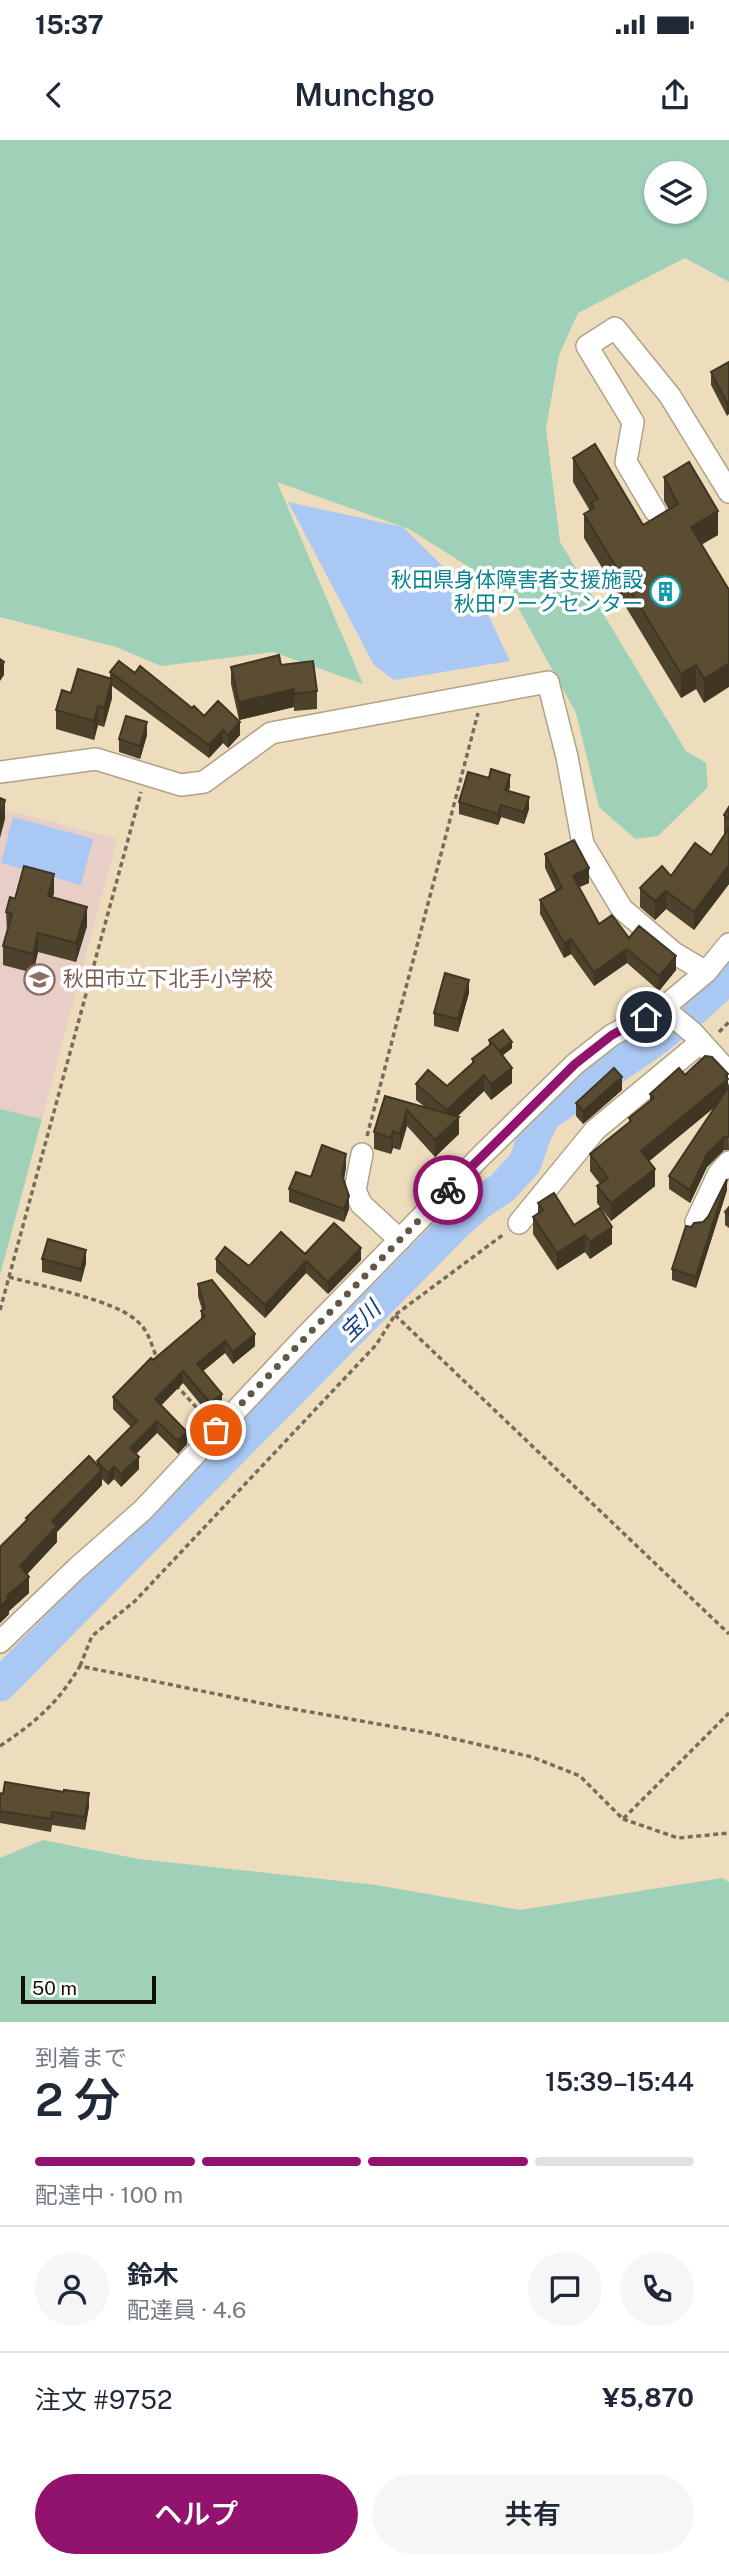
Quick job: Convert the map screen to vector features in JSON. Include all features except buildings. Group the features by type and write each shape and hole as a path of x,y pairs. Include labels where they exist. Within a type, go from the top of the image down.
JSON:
{"street":[{"path":"655,511 626,462 633,422 587,346 615,328 670,396 729,492"},
{"path":"0,772 96,759 181,785 194,784 204,782 271,733 548,682 567,757 583,844 622,909 674,953 706,972"},
{"path":"0,1642 77,1568 143,1510 216,1430 482,1155 575,1064 612,1035 666,1011 706,972 729,944"},
{"path":"666,1011 697,1037 729,1073"},
{"path":"519,1223 595,1130 697,1037"},
{"path":"362,1154 355,1190 362,1204 400,1240"},
{"path":"696,1222 719,1173 729,1162"}],"path":[{"path":"362,1154 483,694"},
{"path":"0,1310 146,773"},
{"path":"0,1746 25,1729 64,1693 80,1666 92,1636 135,1601 376,1345 395,1315 519,1223"},
{"path":"9,1277 120,1308 138,1322 148,1335 160,1366"},
{"path":"395,1315 729,1634"},
{"path":"176,1385 216,1430"},
{"path":"80,1666 265,1704 429,1733 532,1757 579,1776 623,1819 678,1838 729,1833"},
{"path":"623,1819 729,1713"}],"shaded area":[{"name":"秋田市立下北手小学校","path":"0,808 117,839 0,1275"}],"green space":[{"path":"0,140 729,140 729,282 685,258 578,313 559,355 546,429 560,542 686,751 706,763 708,787 658,836 635,839 599,807 576,713 510,593 409,529 277,482 363,684 273,652 161,666 116,647 0,617"},
{"path":"0,1109 42,1119 0,1275"},
{"path":"43,1840 139,1859 376,1885 520,1910 722,1878 729,1882 729,2022 0,2022 0,1858"}],"water":[{"path":"288,502 403,527 485,608 510,661 394,680 374,665"},
{"path":"13,817 93,839 81,885 1,863"}],"waterway":[{"name":"宝川","path":"0,1685 456,1224 478,1204 502,1188 525,1163 545,1115 652,1042 729,977"}],"way so far":[{"path":"216,1430 448,1190"}],"place":[{"name":"秋田県身体障害者支援施設 秋田ワークセンター","path":"666,592"},
{"name":"秋田市立下北手小学校","path":"40,979"}],"route":[{"path":"448,1190 575,1064 612,1035 646,1017"}]}
